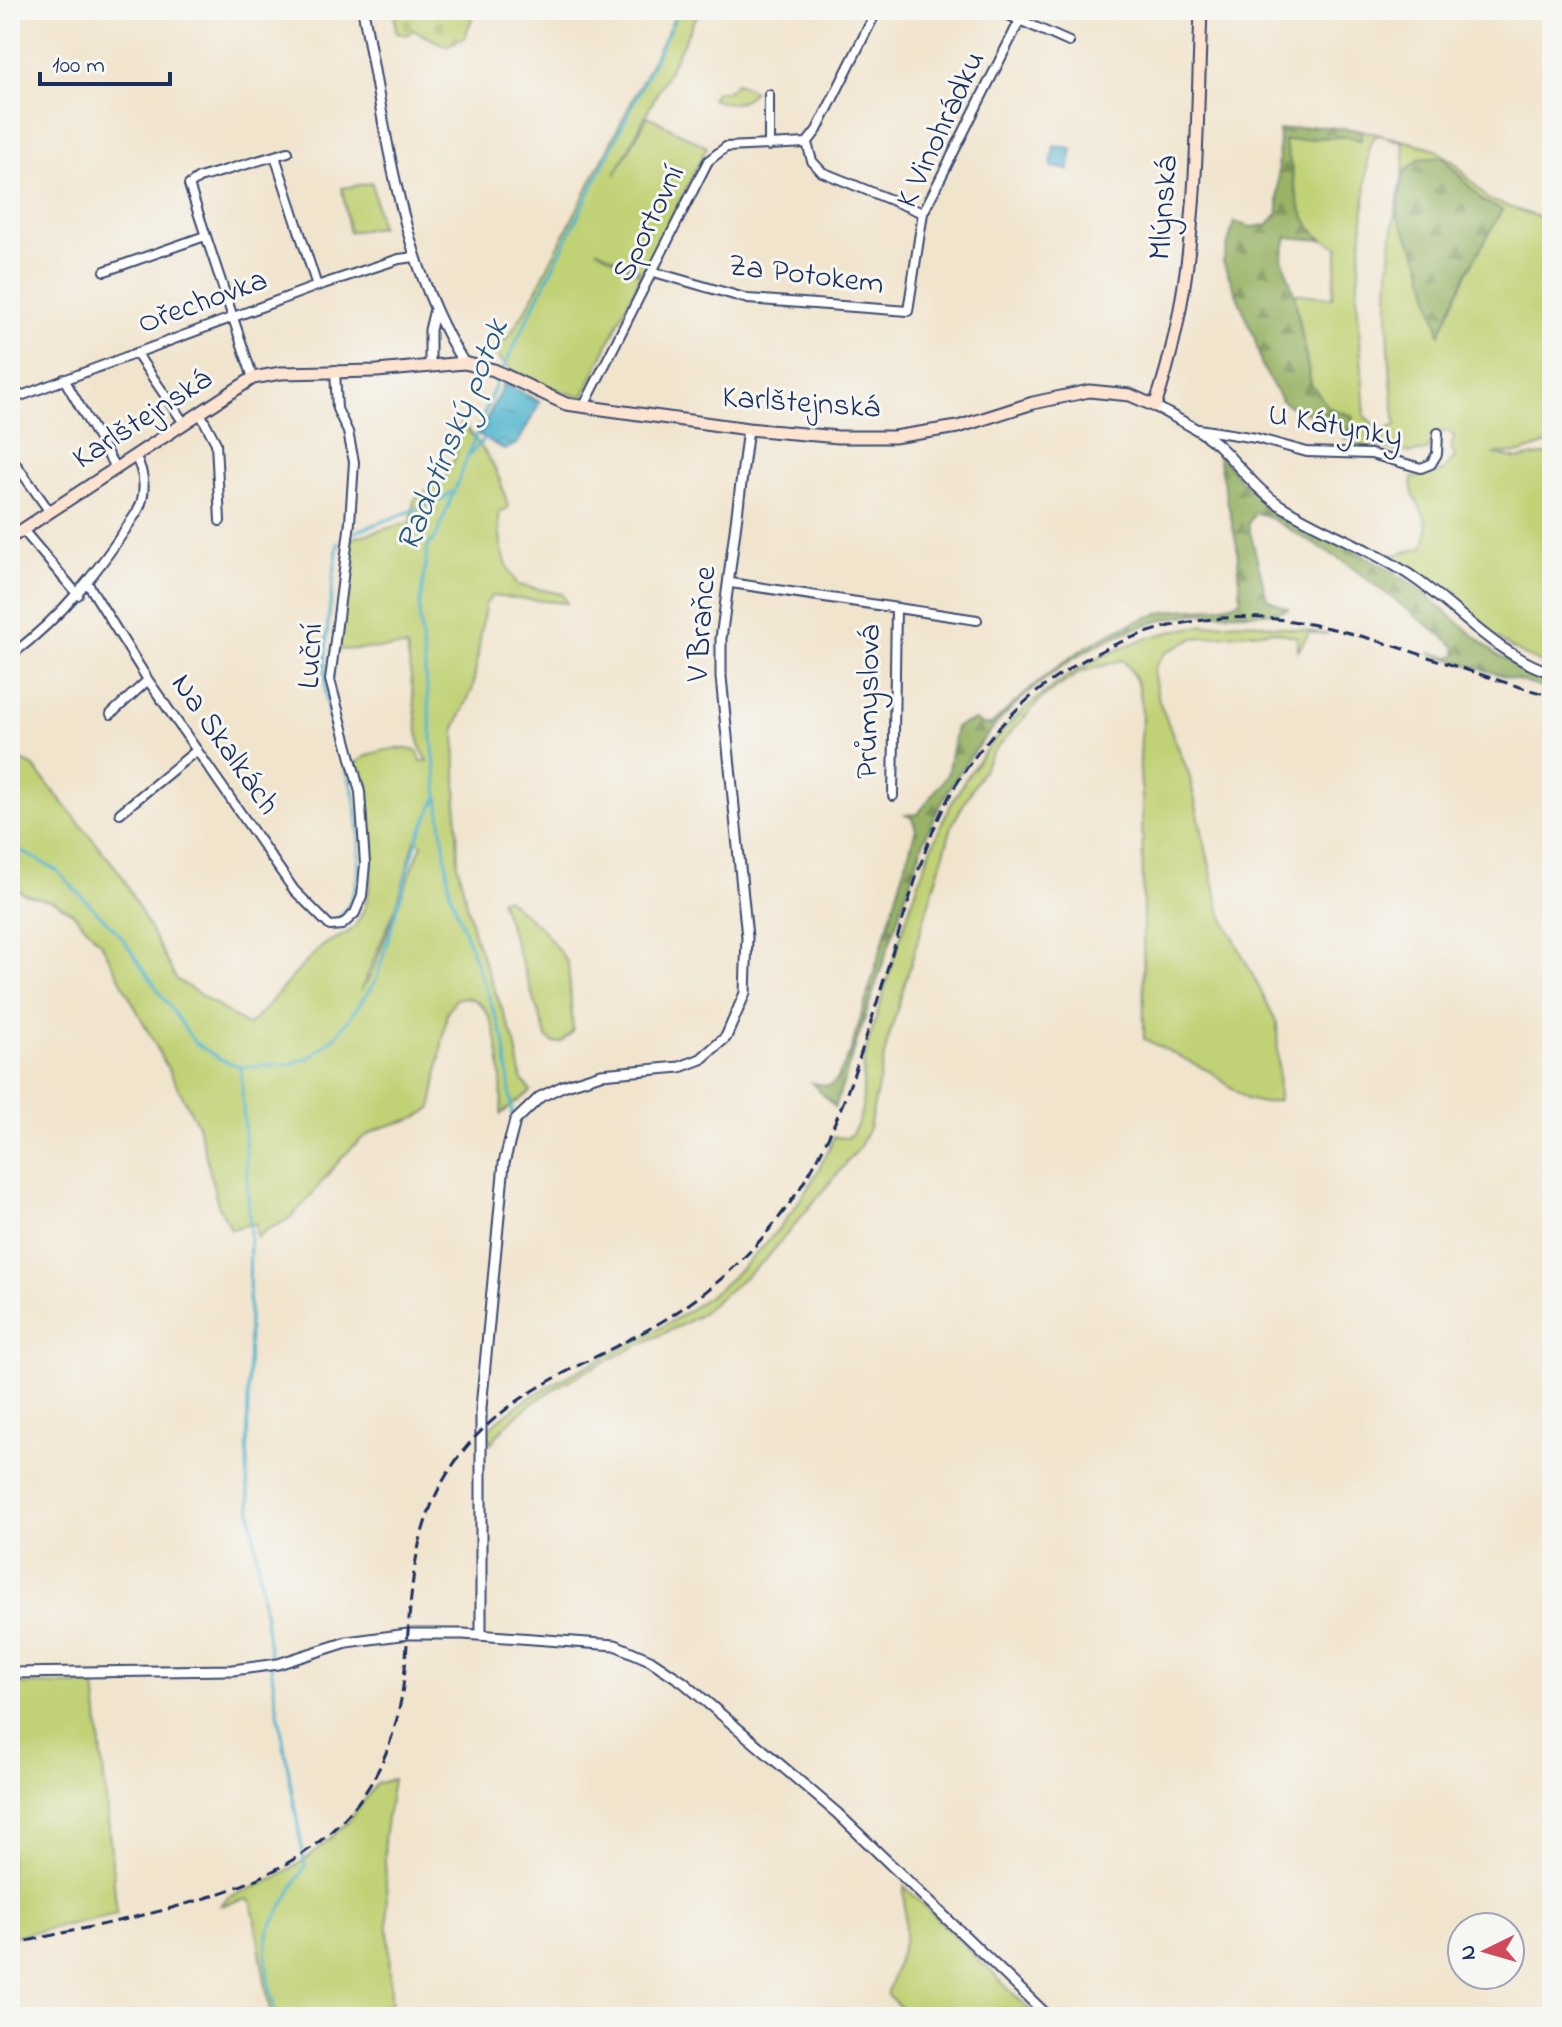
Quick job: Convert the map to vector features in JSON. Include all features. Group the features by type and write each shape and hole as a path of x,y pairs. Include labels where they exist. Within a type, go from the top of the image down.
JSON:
{"main road":[{"name":"Mlýnská","path":"1155,406 1172,355 1190,252 1201,10"},
{"name":"Karlštejnská","path":"10,538 253,378 464,363 494,370 566,404 748,429 838,437 894,437 958,427 1033,403 1089,391 1130,395 1155,406"}],"street":[{"path":"363,10 415,257 435,309 464,363"},
{"path":"877,10 817,130 807,143 812,161 822,172 923,213"},
{"name":"K Vinohrádku","path":"997,10 1069,42"},
{"name":"K Vinohrádku","path":"908,311 923,213 1020,20"},
{"path":"769,95 769,146"},
{"name":"Sportovní","path":"584,406 708,161 726,147 807,143"},
{"path":"253,378 189,189 192,182 199,178 288,152"},
{"path":"275,156 317,286"},
{"path":"105,271 205,236"},
{"name":"Ořechovka","path":"10,400 317,286 399,259 415,257"},
{"name":"Za Potokem","path":"654,272 748,299 908,311"},
{"path":"430,366 430,330 435,309"},
{"path":"136,353 184,423"},
{"name":"Luční","path":"330,926 342,925 355,913 362,896 365,864 360,792 330,680 354,462 348,432 337,409 335,370"},
{"path":"64,379 116,469"},
{"name":"Karlštejnská","path":"1155,406 1198,429 1221,448 1243,475 1283,507 1387,561 1419,581 1500,650 1552,673"},
{"path":"200,413 216,443 220,521"},
{"name":"V Braňce","path":"481,1635 480,1419 508,1142 524,1110 563,1086 601,1074 680,1067 701,1059 726,1037 739,1014 748,975 721,677 721,639 731,583 748,429"},
{"name":"U Kátynky","path":"1198,429 1256,438 1307,452 1371,454 1421,468 1431,464 1437,454 1438,433"},
{"path":"10,456 50,512"},
{"path":"10,656 42,631 88,584 142,504 143,472 135,456"},
{"path":"23,530 78,595"},
{"name":"Průmyslová","path":"731,583 977,620"},
{"name":"Na Skalkách","path":"88,584 148,680 294,890 330,926"},
{"name":"Průmyslová","path":"893,796 896,609"},
{"path":"111,714 148,680"},
{"path":"120,813 197,750"},
{"path":"10,1673 173,1673 265,1666 363,1639 408,1634 481,1635 615,1645 668,1671 900,1870 1049,2017"}],"green space":[{"path":"395,10 476,10 464,38 446,46 413,30 407,35 396,33"},
{"path":"678,10 700,10 615,175 648,116 707,147 644,273 596,249 641,275 583,397 546,386 509,368 494,350 509,336 528,306"},
{"path":"737,83 754,91 734,103 711,99 716,91 727,91"},
{"path":"1315,126 1361,130 1361,140 1343,136 1284,141 1299,205 1322,240 1287,237 1282,258 1294,293 1311,384 1329,408 1352,416 1355,439 1345,439 1331,416 1299,412 1281,400 1262,366 1254,336 1223,262 1234,222 1251,227 1267,225 1278,213 1279,130"},
{"path":"1361,130 1433,148 1455,163 1487,199 1552,222 1552,442 1522,453 1493,454 1519,459 1552,453 1552,667 1508,646 1390,556 1423,547 1427,525 1414,496 1412,478 1442,472 1455,457 1451,448 1454,436 1448,431 1433,434 1427,451 1418,452 1356,446 1352,416 1329,408 1311,384 1294,293 1332,298 1339,247 1310,228 1303,216 1284,141 1343,136 1360,140","holes":["1380,135 1402,142 1404,150 1393,227 1388,302 1396,425 1382,431 1365,417 1357,294 1369,146 1374,137","1443,157 1482,201 1467,273 1440,333 1420,260 1397,215"]},
{"path":"1443,157 1482,201 1502,210 1467,273 1440,334 1420,260 1397,215 1403,174 1419,159"},
{"path":"372,183 380,227 349,232 342,188"},
{"path":"461,422 485,452 501,483 508,508 499,512 501,541 505,559 518,585 562,594 567,603 492,596 485,605 473,688 455,728 458,867 475,938 515,1043 522,1080 531,1091 501,1114 500,1061 491,1021 483,1007 471,998 456,999 447,1013 432,1107 418,1117 376,1130 358,1142 293,1215 257,1238 255,1223 231,1229 218,1205 198,1125 101,943 74,914 55,902 24,894 10,883 10,756 33,766 121,874 176,979 248,1026 314,954 355,926 364,908 372,868 371,846 355,764 368,756 394,749 418,752 421,761 428,761 420,747 407,647 335,650 352,538 411,522 414,500 443,479 455,458","holes":["415,840 422,844 371,974 361,990 397,904"]},
{"path":"1217,452 1239,479 1279,512 1384,566 1415,586 1497,655 1552,680 1552,691 1430,653 1451,657 1457,654 1455,646 1346,563 1265,515 1255,513 1248,524 1267,599 1289,609 1271,613 1193,614 1147,625 1103,642 1063,665 1027,694 994,727 965,764 941,804 922,846 835,1107 812,1083 829,1086 837,1080 851,1051 916,829 912,818 906,815 918,814 947,775 956,726 976,720 980,724 991,725 1049,673 1069,658 1135,622 1161,613 1223,606 1241,600 1237,546"},
{"path":"1246,622 1328,634 1309,633 1298,651 1297,637 1273,631 1194,638 1165,653 1155,667 1154,677 1159,701 1189,774 1220,911 1277,1023 1279,1100 1263,1103 1246,1099 1211,1072 1144,1039 1140,774 1142,706 1133,674 1123,660 1080,672 1042,698 993,752 953,823 887,1043 869,1128 859,1148 766,1259 698,1316 556,1388 507,1424 491,1444 487,1430 506,1414 570,1374 660,1328 714,1292 763,1247 784,1221 804,1194 834,1137 848,1138 856,1128 862,1105 867,1046 921,876 943,821 966,778 995,740 1028,706 1066,677 1107,654 1151,637 1198,626"},
{"path":"506,898 543,930 568,963 573,1031 562,1042 554,1043 547,1038 500,899"},
{"path":"10,1684 95,1685 117,1914 10,1937"},
{"path":"393,1779 384,1838 392,2017 271,2017 252,1903 248,1899 221,1905 227,1898 277,1878 310,1856 348,1822 376,1784"},
{"path":"904,1886 1037,2017 911,2017 887,1995 905,1937"}],"water":[{"path":"1054,145 1072,148 1069,170 1051,167"},
{"path":"504,383 540,402 518,443 505,450 479,435"}],"waterway":[{"name":"Radotínský potok","path":"503,369 679,10"},
{"name":"Radotínský potok","path":"10,845 56,870 120,935 194,1042 220,1059 241,1067 292,1064 311,1057 337,1035 376,981 418,837 438,796 419,611 428,546 437,535 499,376"},
{"path":"466,459 485,438"},
{"path":"355,532 443,499 451,492"},
{"path":"335,920 352,895 359,858 355,803 326,700 326,640 338,542"},
{"path":"438,797 450,892 504,1039 513,1118"},
{"path":"241,1068 250,1230 247,1480 274,1688 305,1866 269,1930 267,1963 276,2017"}],"railway":[{"path":"10,1945 202,1899 261,1877 313,1846 356,1805 387,1750 404,1678 419,1543 437,1493 451,1468 471,1441 521,1399 666,1319 715,1284 745,1257 784,1211 805,1180 839,1113 941,812 979,751 1014,712 1053,679 1097,653 1144,633 1194,621 1245,617 1298,622 1362,636 1552,696"}]}
